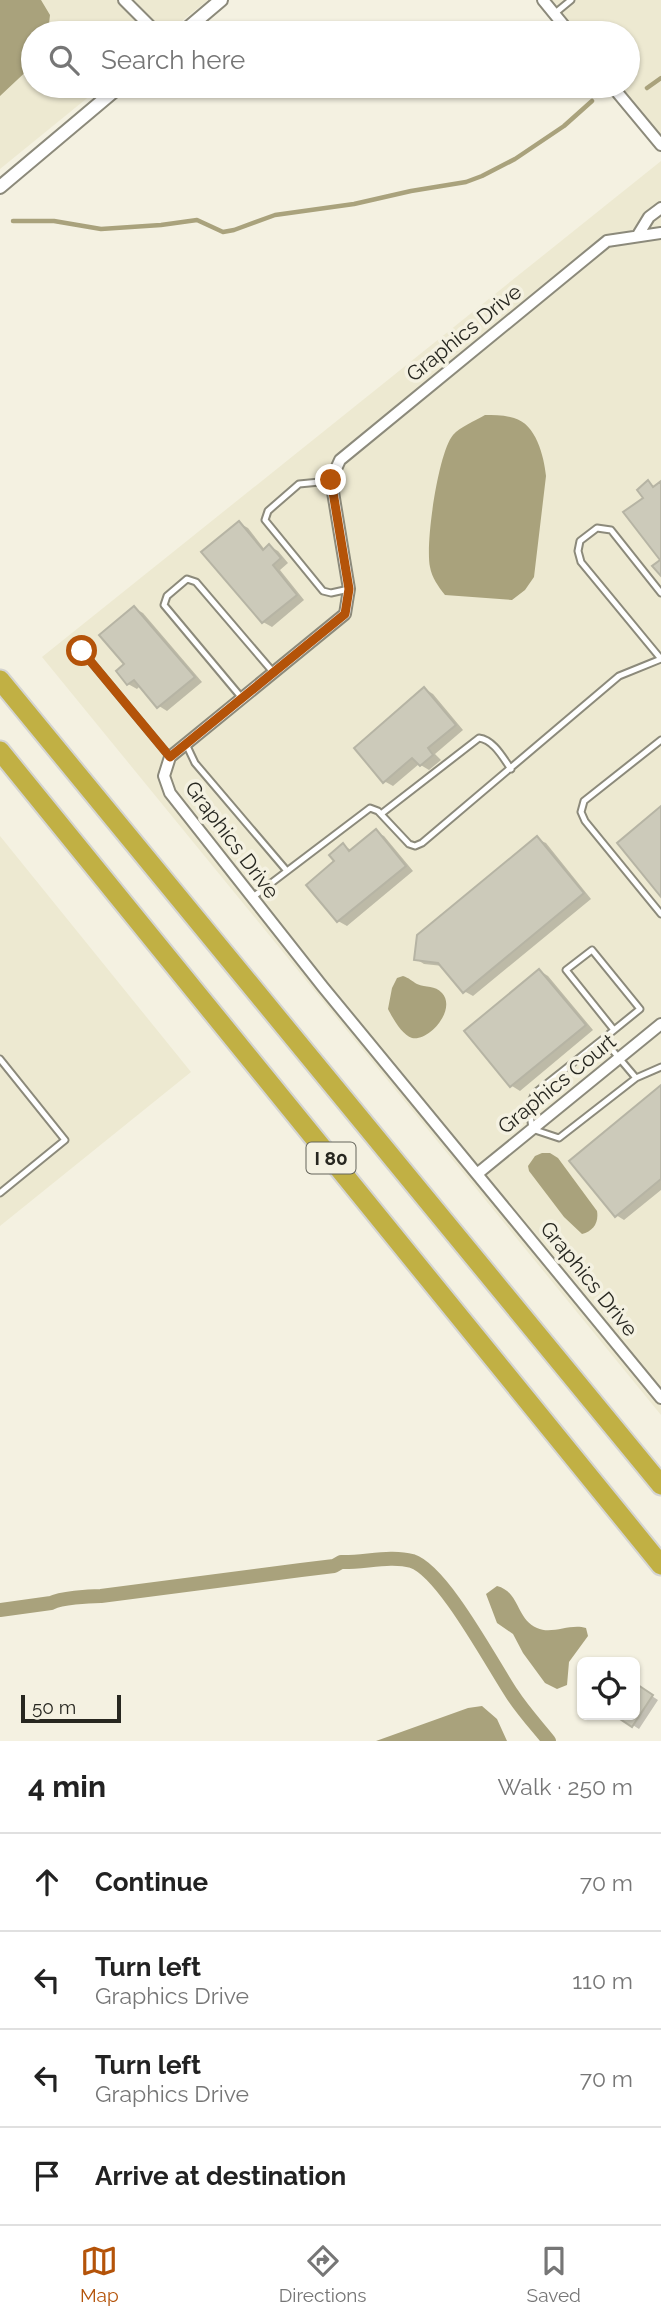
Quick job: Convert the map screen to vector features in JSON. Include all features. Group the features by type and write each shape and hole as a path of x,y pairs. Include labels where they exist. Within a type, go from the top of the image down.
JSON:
{"highway":[{"name":"I 80","path":"0,680 661,1485"},
{"name":"I 80","path":"0,751 661,1565"}],"street":[{"path":"124,0 144,21"},
{"path":"196,21 221,0"},
{"path":"543,0 560,21"},
{"path":"0,187 106,98"},
{"path":"622,98 661,145"},
{"path":"638,235 649,217 661,208"},
{"name":"Graphics Drive","path":"331,480 340,460 607,241 661,233"},
{"path":"170,757 345,614 349,589 331,480"},
{"name":"Graphics Drive","path":"170,757 164,776 170,793 252,898 661,1398"},
{"name":"Graphics Court","path":"477,1174 661,1024"}],"lane":[{"path":"554,14 571,0"},
{"path":"331,480 299,484 268,511 265,520 323,591 331,593 349,589"},
{"path":"252,898 370,808 381,814 409,844 415,846 434,834 619,676 661,659 581,562 578,551 580,541 597,528 611,530 661,593"},
{"path":"242,698 164,605 167,596 187,579 197,582 273,672"},
{"path":"82,651 170,757"},
{"path":"381,814 479,738 485,739 495,748 511,769"},
{"path":"661,740 584,801 581,812 585,821 661,914"},
{"path":"186,744 195,763 287,871"},
{"path":"614,1030 566,970 592,950 640,1009 603,1039 535,1093 529,1106 532,1129 559,1138 636,1078 661,1067"},
{"path":"603,1039 636,1078"},
{"path":"0,1059 65,1140 0,1193"}],"shaded area":[{"path":"0,0 208,0 182,21 21,21 21,98 87,98 0,169"},
{"path":"0,0 41,0 50,15 49,21 21,21 21,76 0,96"},
{"path":"548,0 661,0 661,138 628,98 640,98 640,21 565,21"},
{"path":"661,161 661,1415 42,657"},
{"path":"485,415 500,415 522,421 538,442 545,468 534,577 525,590 512,600 445,595 430,567 429,539 434,499 447,445 456,432"},
{"path":"0,836 191,1072 0,1226"},
{"path":"403,976 417,984 436,989 446,1000 444,1015 439,1023 419,1038 412,1038 405,1033 388,1009 392,988 397,978"},
{"path":"550,1153 558,1158 597,1211 596,1223 589,1231 582,1234 564,1217 529,1171 528,1166 535,1156"},
{"path":"497,1586 510,1594 525,1618 537,1628 586,1628 588,1636 569,1662 567,1685 557,1689 545,1683 513,1634 497,1623 486,1594"},
{"path":"482,1706 497,1719 507,1741 376,1741 468,1708"}],"building":[{"path":"648,480 653,487 661,481 661,576 652,566 660,560 623,512 643,498 637,490"},
{"path":"239,521 263,550 269,544 281,558 273,565 297,595 262,623 201,552"},
{"path":"134,606 195,677 157,708 134,680 127,685 116,671 124,664 99,635"},
{"path":"424,687 456,725 428,748 433,755 420,766 412,758 383,783 354,748"},
{"path":"661,806 661,897 617,843"},
{"path":"376,829 406,866 337,922 306,885 334,861 329,855 343,843 349,851"},
{"path":"537,836 584,893 463,993 438,963 414,960 417,935"},
{"path":"539,969 586,1025 510,1087 464,1031"},
{"path":"661,1085 661,1179 615,1217 569,1161"},
{"path":"640,1686 653,1695 640,1715"},
{"path":"622,1720 637,1720 632,1727"}],"waterway":[{"path":"647,88 661,78"},
{"path":"13,221 54,221 101,229 197,220 223,232 275,215 354,204 466,182 515,159 564,126 592,101"},
{"path":"0,1610 75,1598 334,1566 341,1562 404,1559 424,1568 438,1582 466,1620 516,1700 549,1741"}],"route":[{"path":"82,651 170,757 345,614 349,589 331,480"}]}
